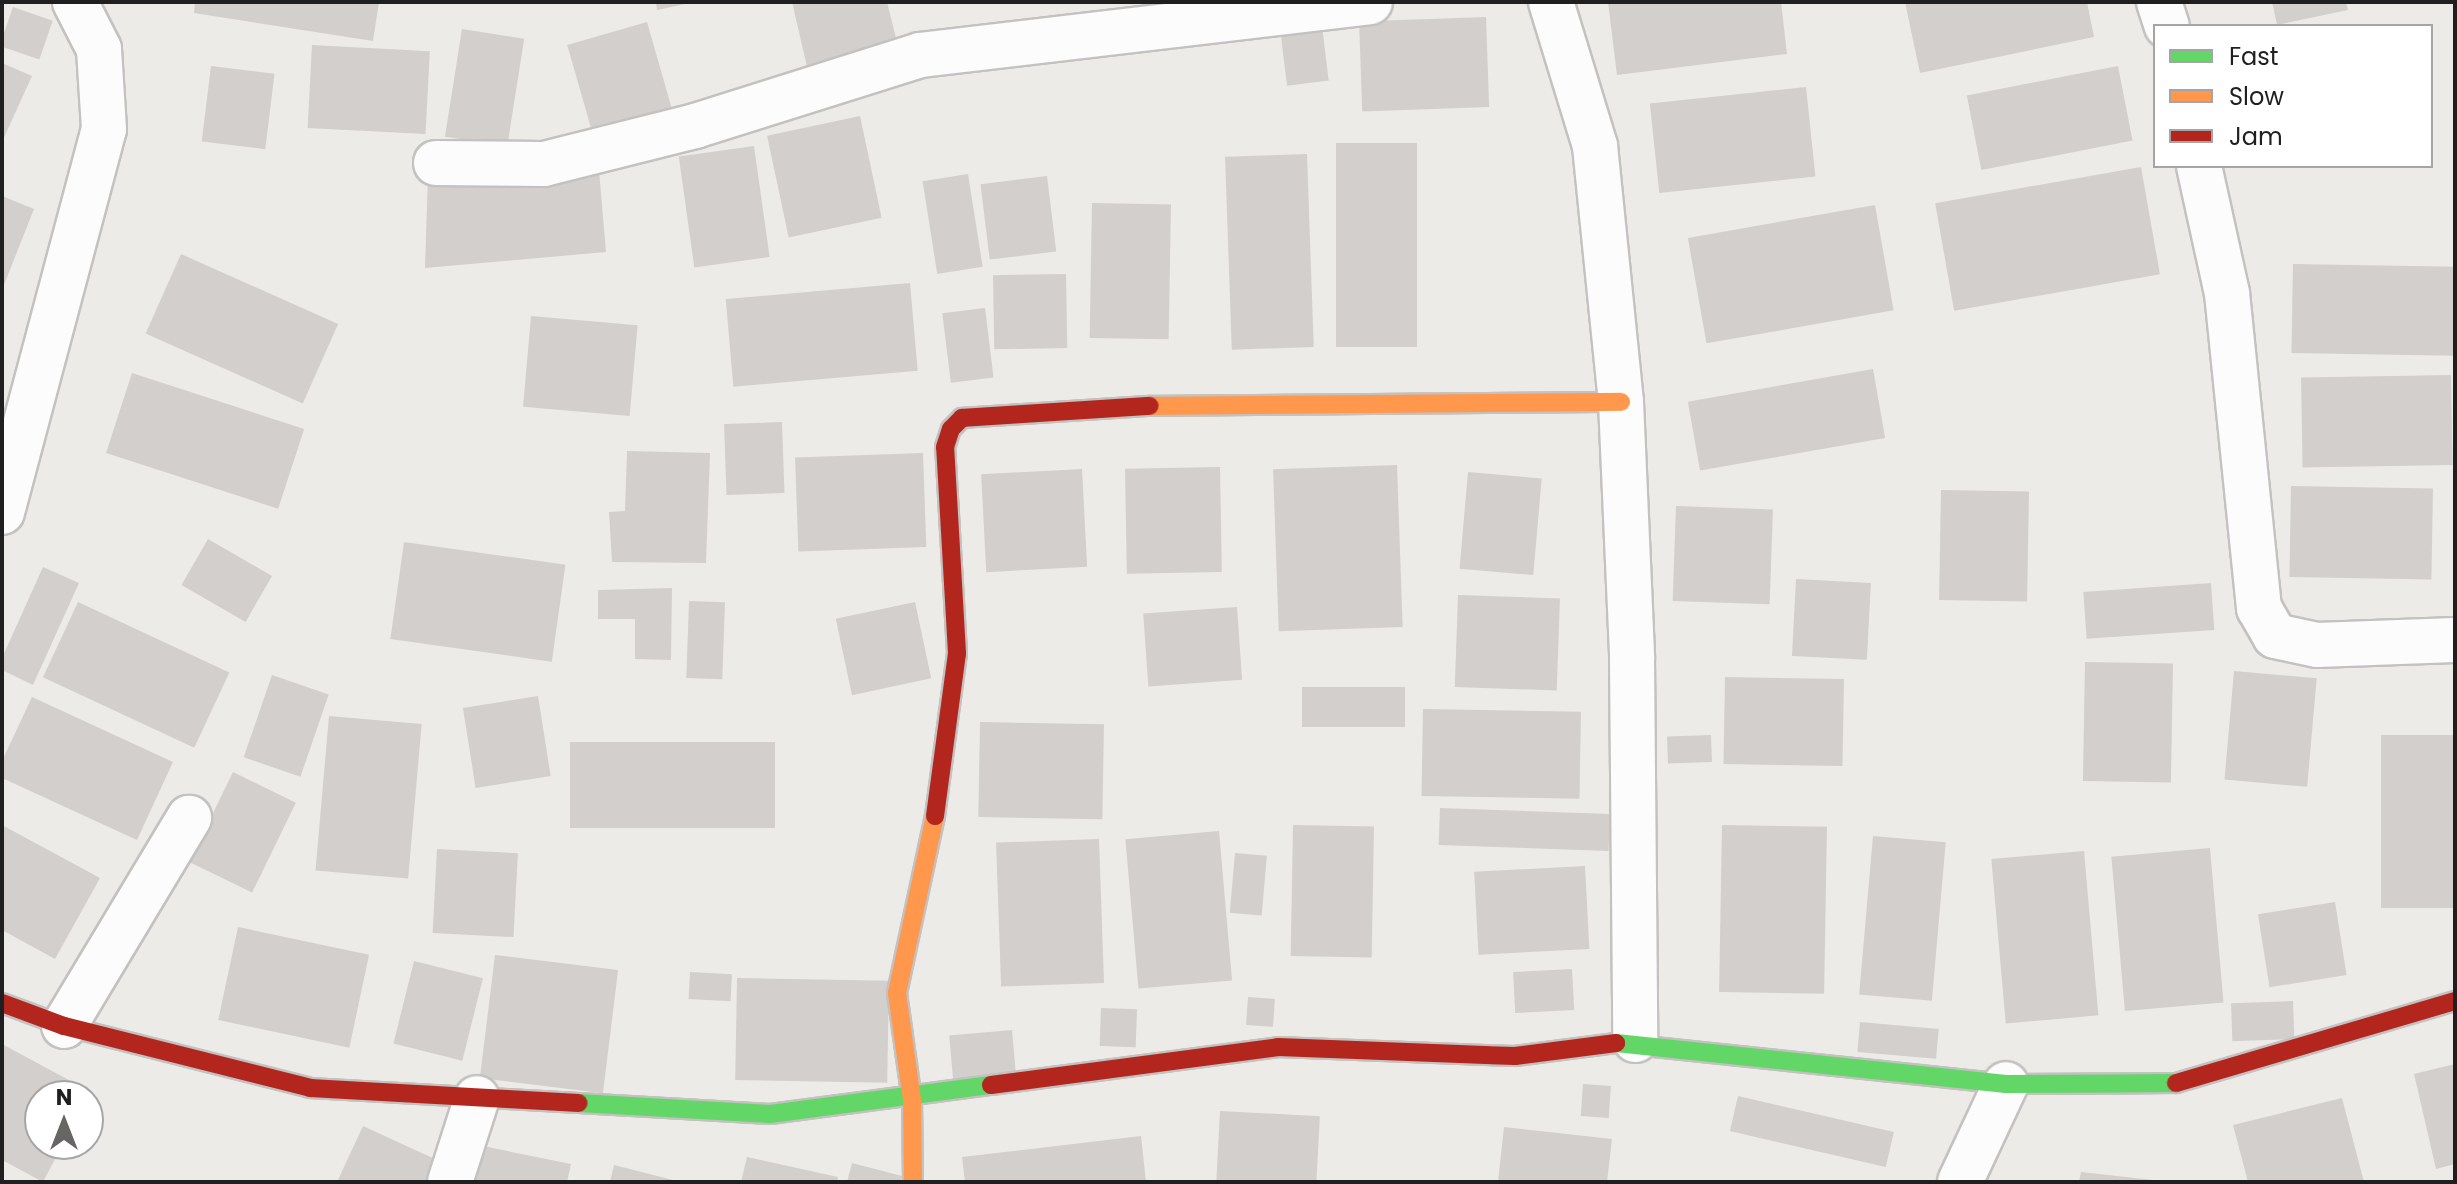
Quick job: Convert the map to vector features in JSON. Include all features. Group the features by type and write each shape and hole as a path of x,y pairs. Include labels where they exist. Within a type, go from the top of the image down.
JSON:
{"street":[{"path":"2,512 104,129 99,49 75,2"},
{"path":"436,163 544,164 695,126 920,55 1080,32 1151,16 1370,2"},
{"path":"1551,2 1595,146 1621,402 1632,659 1635,1040"},
{"path":"2159,2 2166,24"},
{"path":"2199,168 2227,293 2259,608 2275,636 2317,645 2455,640"},
{"path":"913,1182 912,1100 897,993 945,770 957,653 945,447 962,418 1230,401 1621,402"},
{"path":"64,1026 189,818"},
{"path":"2,1003 64,1026 310,1088 770,1114 912,1100 1278,1047 1515,1056 1635,1040 2006,1084 2176,1083 2455,1001"},
{"path":"1960,1182 2006,1084"},
{"path":"450,1182 477,1098"}],"building":[{"path":"195,2 379,2 373,41 194,13"},
{"path":"656,2 689,2 690,3 657,10"},
{"path":"792,2 887,2 899,50 808,71"},
{"path":"1608,2 1781,2 1787,54 1617,75"},
{"path":"1905,2 2087,2 2094,37 1920,73"},
{"path":"2272,2 2346,2 2348,10 2277,24"},
{"path":"13,7 53,21 39,59 2,47"},
{"path":"1486,17 1489,107 1362,111 1359,21"},
{"path":"647,22 673,111 593,134 567,45"},
{"path":"1322,26 1329,81 1287,86 1280,31"},
{"path":"462,29 524,39 507,147 445,137"},
{"path":"312,45 430,51 425,134 308,128"},
{"path":"2,63 32,76 2,142"},
{"path":"211,66 275,74 265,149 202,141"},
{"path":"2118,66 2133,141 1981,170 1967,95"},
{"path":"1806,87 1815,177 1659,193 1650,103"},
{"path":"860,116 882,218 789,237 767,136"},
{"path":"1336,143 1417,143 1417,347 1336,347"},
{"path":"754,146 770,257 694,267 679,157"},
{"path":"1307,154 1314,347 1232,350 1225,157"},
{"path":"2141,167 2160,274 1954,311 1935,203"},
{"path":"599,170 606,252 425,268 428,174"},
{"path":"968,174 983,267 937,274 923,181"},
{"path":"1047,176 1056,251 990,260 980,184"},
{"path":"2,196 34,209 2,290"},
{"path":"1092,203 1171,204 1169,339 1090,338"},
{"path":"1875,205 1894,310 1706,343 1688,238"},
{"path":"181,254 338,324 303,403 146,333"},
{"path":"2293,264 2455,267 2453,356 2291,353"},
{"path":"1066,274 1067,348 994,349 993,275"},
{"path":"910,283 918,371 733,387 726,299"},
{"path":"985,308 994,377 951,383 942,313"},
{"path":"531,316 638,325 630,416 523,407"},
{"path":"1873,369 1885,438 1700,471 1688,402"},
{"path":"132,373 304,429 278,509 106,453"},
{"path":"2451,375 2453,465 2303,468 2301,378"},
{"path":"782,422 784,493 727,495 724,424"},
{"path":"627,451 710,453 706,563 612,562 609,512 625,511"},
{"path":"923,453 926,547 798,551 795,457"},
{"path":"1397,465 1403,627 1279,631 1273,469"},
{"path":"1220,467 1222,572 1127,574 1125,469"},
{"path":"1082,469 1087,567 986,572 981,474"},
{"path":"1468,472 1542,478 1533,575 1460,569"},
{"path":"2291,486 2433,488 2431,579 2289,577"},
{"path":"1941,490 2029,492 2027,602 1939,600"},
{"path":"1676,506 1773,509 1770,604 1673,601"},
{"path":"208,539 272,576 246,622 182,585"},
{"path":"404,542 565,565 552,662 390,639"},
{"path":"43,567 79,583 33,685 2,670 2,658"},
{"path":"1796,579 1871,583 1867,660 1792,656"},
{"path":"2211,583 2214,630 2087,639 2083,592"},
{"path":"672,588 671,660 635,659 635,619 598,619 598,590"},
{"path":"1458,595 1560,599 1557,691 1455,687"},
{"path":"689,601 725,602 722,679 686,678"},
{"path":"78,602 229,673 194,748 43,677"},
{"path":"915,602 931,678 852,695 836,619"},
{"path":"1237,607 1242,680 1148,686 1143,614"},
{"path":"2085,662 2173,664 2171,783 2083,781"},
{"path":"2234,671 2317,678 2307,787 2225,780"},
{"path":"272,675 329,695 300,777 244,757"},
{"path":"1725,677 1844,679 1842,766 1723,764"},
{"path":"1302,687 1405,687 1405,727 1302,727"},
{"path":"538,696 551,776 476,788 463,708"},
{"path":"32,697 173,762 137,840 2,778 2,761"},
{"path":"1423,709 1581,712 1579,799 1421,796"},
{"path":"329,716 422,724 408,879 315,870"},
{"path":"980,722 1104,724 1102,819 978,817"},
{"path":"1711,735 1712,762 1668,764 1667,737"},
{"path":"2381,735 2455,735 2455,908 2381,908"},
{"path":"570,742 775,742 775,828 570,828"},
{"path":"233,772 296,803 252,893 189,862"},
{"path":"1440,808 1610,814 1609,851 1439,845"},
{"path":"2,825 100,878 55,959 2,930"},
{"path":"1293,825 1374,826 1372,957 1291,956"},
{"path":"1722,825 1827,827 1824,994 1719,992"},
{"path":"1219,831 1232,980 1138,989 1125,839"},
{"path":"1873,836 1946,842 1932,1001 1859,994"},
{"path":"1099,839 1104,983 1001,987 996,843"},
{"path":"2210,848 2224,1002 2125,1011 2111,857"},
{"path":"437,849 518,853 513,937 433,933"},
{"path":"2084,851 2098,1015 2006,1023 1991,859"},
{"path":"1235,853 1267,856 1262,916 1230,913"},
{"path":"1585,866 1589,949 1478,955 1474,872"},
{"path":"2335,902 2347,975 2270,987 2258,914"},
{"path":"238,927 369,955 349,1048 218,1020"},
{"path":"495,955 618,970 603,1093 480,1078"},
{"path":"414,961 483,978 462,1061 393,1043"},
{"path":"1572,969 1574,1010 1515,1013 1513,972"},
{"path":"690,972 732,974 731,1001 689,999"},
{"path":"737,978 889,981 887,1083 735,1080"},
{"path":"1248,997 1275,999 1273,1027 1246,1025"},
{"path":"2293,1001 2294,1039 2232,1041 2231,1003"},
{"path":"1101,1008 1137,1009 1136,1047 1100,1046"},
{"path":"1860,1022 1939,1029 1936,1059 1857,1052"},
{"path":"1012,1030 1016,1074 953,1079 949,1035"},
{"path":"2,1044 69,1080 24,1080 24,1160 55,1160 43,1182 2,1160"},
{"path":"2455,1064 2455,1164 2436,1169 2414,1074"},
{"path":"1583,1084 1611,1086 1609,1118 1581,1116"},
{"path":"1738,1096 1894,1132 1886,1167 1730,1131"},
{"path":"2342,1098 2364,1182 2248,1182 2233,1125"},
{"path":"1220,1111 1320,1116 1316,1182 1216,1182"},
{"path":"363,1126 437,1160 427,1182 337,1182"},
{"path":"1504,1127 1612,1139 1607,1182 1498,1182"},
{"path":"1141,1136 1146,1182 965,1182 962,1157"},
{"path":"478,1145 571,1164 567,1182 470,1182"},
{"path":"747,1157 838,1177 837,1182 741,1182"},
{"path":"852,1163 902,1176 901,1182 847,1182"},
{"path":"614,1165 677,1181 677,1182 610,1182"},
{"path":"2081,1172 2153,1180 2153,1182 2079,1182"}],"traffic: fast":[{"path":"1616,1043 2006,1084 2176,1083"},
{"path":"579,1103 770,1114 991,1085"}],"traffic: slow":[{"path":"1150,406 1621,402"},
{"path":"913,1182 912,1100 897,993 935,816"}],"traffic: jam":[{"path":"935,816 957,653 945,447 951,429 962,418 1150,406"},
{"path":"2176,1083 2455,1001"},
{"path":"2,1003 64,1026 310,1088 579,1103"},
{"path":"991,1085 1278,1047 1515,1056 1616,1043"}]}
